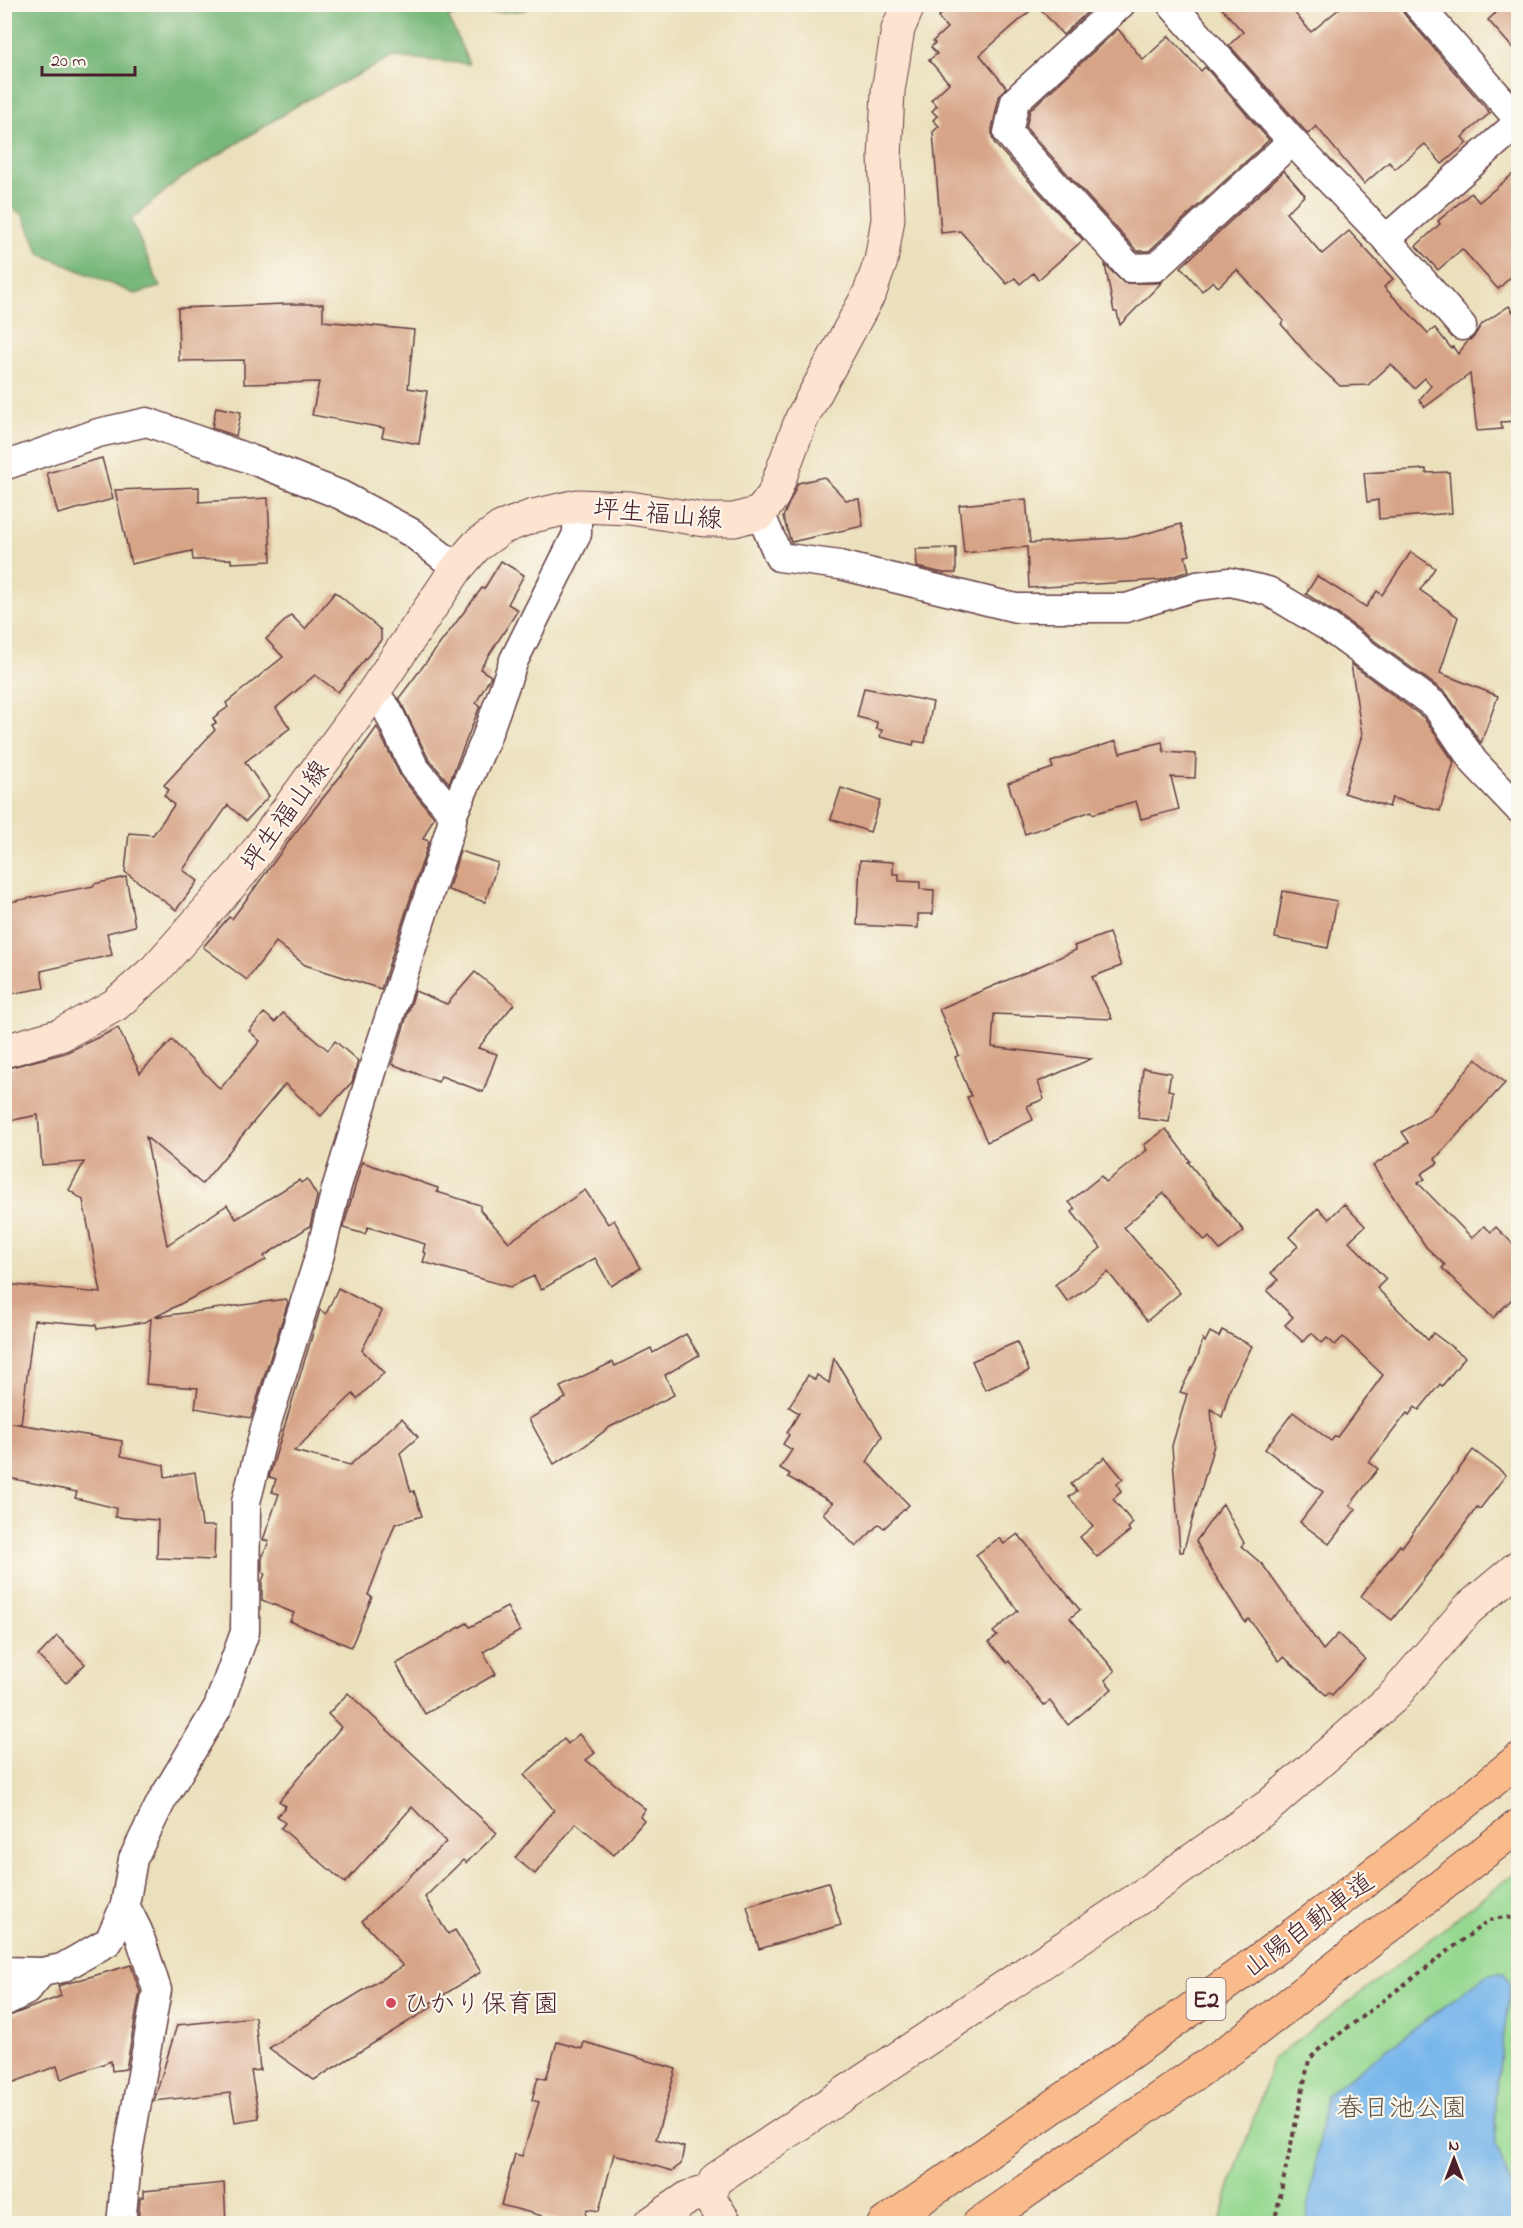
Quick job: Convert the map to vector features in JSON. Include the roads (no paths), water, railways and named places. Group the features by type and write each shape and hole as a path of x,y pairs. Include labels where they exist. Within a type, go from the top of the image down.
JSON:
{"highway":[{"name":"山陽自動車道","path":"884,2223 1206,1999 1425,1837 1518,1760"},
{"name":"山陽自動車道","path":"979,2223 1239,2043 1518,1826"}],"main road":[{"name":"坪生福山線","path":"4,1051 60,1035 115,1005 155,970 242,872 373,693 457,568 476,546 501,528 533,516 578,506 630,508 705,520 734,520 760,513 773,496 802,418 870,292 881,261 888,219 885,159 888,91 898,29 909,4"},
{"path":"650,2223 689,2197 716,2206 716,2179 1139,1898 1270,1805 1392,1698 1468,1609 1518,1567"}],"street":[{"path":"1120,4 1015,101 1008,133 1130,268 1156,267 1292,141"},
{"path":"1171,4 1292,141 1386,239 1462,327"},
{"path":"1417,4 1518,118"},
{"path":"1386,239 1518,123"},
{"path":"4,466 98,433 147,422 341,495 412,533 457,568"},
{"path":"4,1971 42,1972 63,1968 109,1941 125,1905 133,1859 161,1802 218,1707 245,1632 246,1502 264,1432 320,1254 336,1189 453,814 485,741 514,660 577,534 578,506"},
{"path":"760,513 779,557 840,565 1016,608 1126,608 1197,586 1230,582 1268,591 1328,627 1436,705 1474,762 1518,808"},
{"path":"373,693 387,709 414,767 453,814"},
{"path":"121,2223 128,2153 157,1990 138,1931 125,1905"},
{"path":"4,2002 26,1991 42,1972"}],"water":[{"path":"1504,1973 1509,1981 1510,1991 1495,2097 1496,2145 1518,2205 1518,2223 1306,2223 1326,2095 1485,1976"}],"place":[{"name":"ひかり保育園","path":"391,2003"}],"park label":[{"name":"春日池公園","path":"1402,2107"}]}
